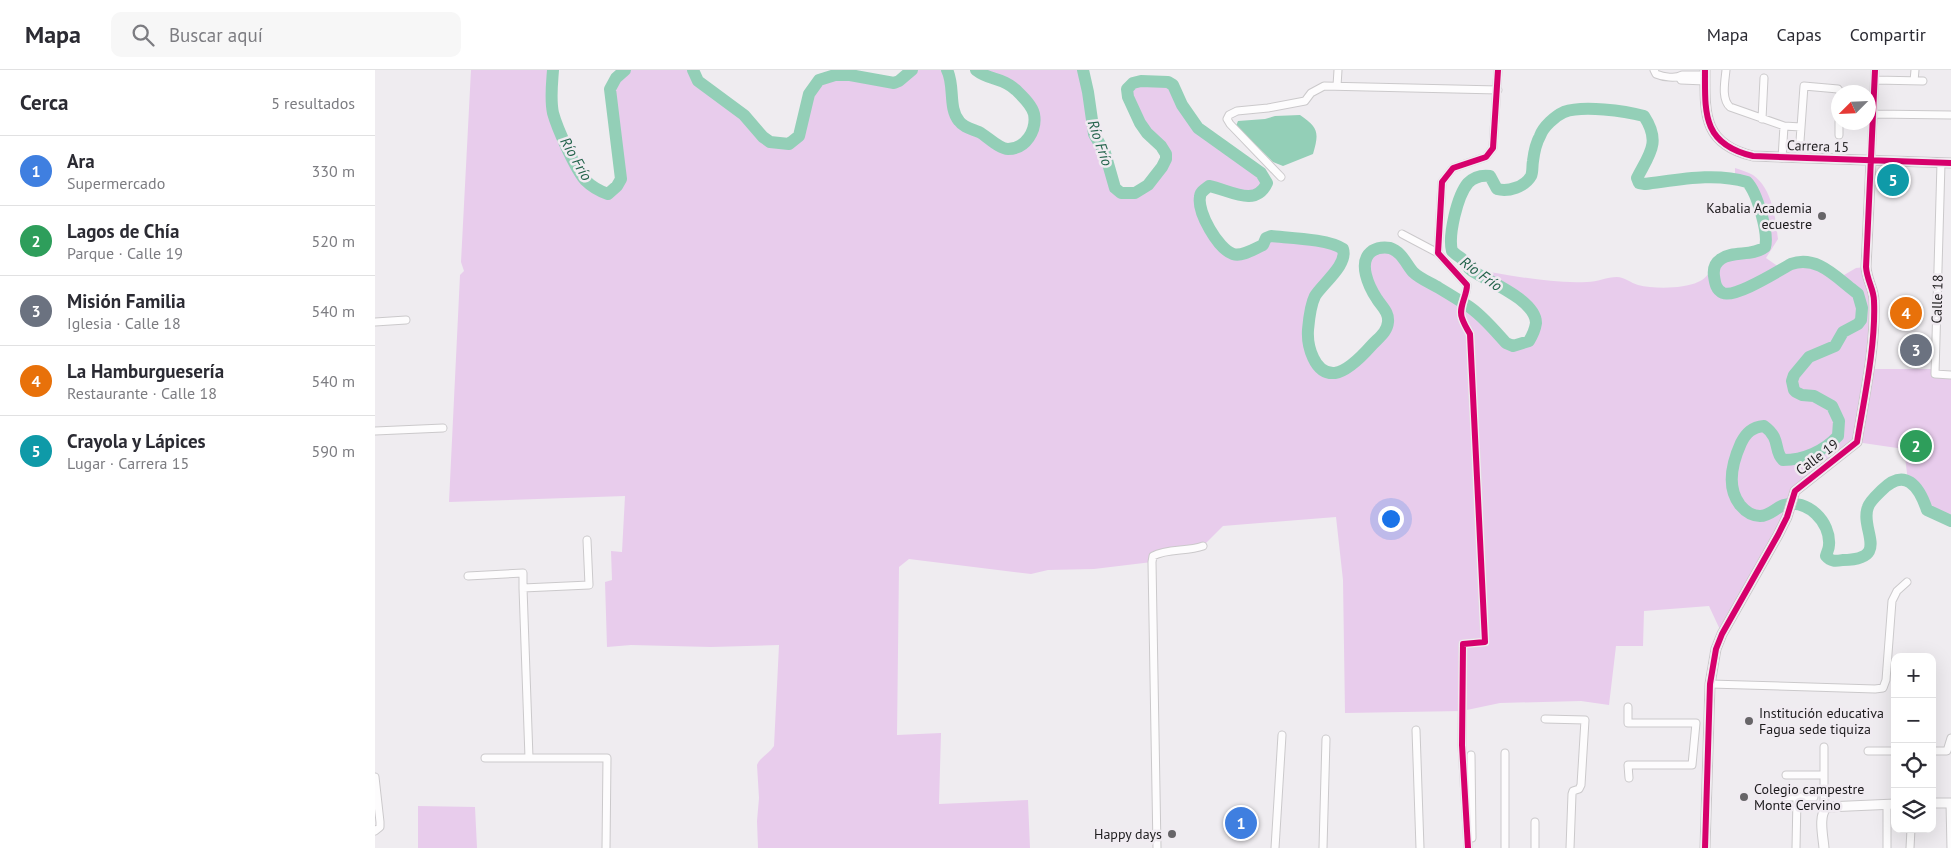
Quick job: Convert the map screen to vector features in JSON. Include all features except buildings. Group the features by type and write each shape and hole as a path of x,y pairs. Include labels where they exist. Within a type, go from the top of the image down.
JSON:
{"street":[{"path":"1337,86 1338,70"},
{"path":"1438,253 1442,182 1453,168 1486,157 1493,148 1498,70"},
{"path":"1654,70 1659,76 1679,77 1681,80 1705,75"},
{"path":"1726,70 1726,104 1784,126 1801,127"},
{"name":"Calle 19","path":"1875,70 1875,85"},
{"path":"1914,81 1915,70"},
{"name":"Carrera 15","path":"1705,75 1705,112 1712,130 1728,148 1739,153 1782,158 1951,163"},
{"path":"1762,119 1764,78"},
{"path":"1875,80 1923,81"},
{"path":"1281,177 1230,124 1227,119 1229,115 1237,111 1268,108 1305,101 1311,93 1324,86 1498,90"},
{"path":"1800,141 1804,86 1831,88"},
{"path":"1876,114 1951,115"},
{"path":"1782,158 1784,126"},
{"path":"1839,130 1839,135"},
{"name":"Calle 19","path":"1705,848 1710,684 1716,649 1722,634 1787,517 1792,496 1803,483 1857,442 1873,336 1874,301 1867,278 1866,267 1872,130"},
{"name":"Calle 18","path":"1941,163 1935,374 1951,375"},
{"path":"1402,234 1438,253 1467,285 1467,295 1461,307 1461,316 1470,334 1485,642 1463,644 1462,745 1468,848"},
{"path":"375,322 406,320"},
{"path":"375,431 443,428"},
{"path":"523,588 589,585 587,540"},
{"path":"1157,848 1152,562 1153,556 1159,553 1195,549 1203,546"},
{"path":"468,576 523,573 529,758"},
{"path":"1710,684 1883,688 1886,680 1893,601 1897,591 1907,582"},
{"path":"1628,707 1628,723 1696,723 1692,765 1628,764 1629,778"},
{"path":"1545,719 1585,720 1581,785 1572,794 1570,848"},
{"path":"1416,730 1420,848"},
{"path":"1275,848 1281,735"},
{"path":"1936,751 1947,751 1951,738"},
{"path":"1323,848 1326,739"},
{"path":"1823,848 1824,747"},
{"path":"1694,748 1708,750"},
{"path":"1868,751 1891,751"},
{"path":"1505,753 1505,848"},
{"path":"1471,755 1472,848"},
{"path":"485,758 607,758 606,848"},
{"path":"1786,775 1824,775"},
{"path":"375,777 380,822 380,827 375,830"},
{"path":"1796,848 1797,797"},
{"path":"1786,798 1814,797"},
{"path":"1936,803 1951,803 1951,848"},
{"path":"1824,810 1831,806 1891,805 1887,848"},
{"path":"1535,822 1535,848"},
{"path":"1910,848 1911,833"}],"shaded area":[{"path":"471,70 553,70 552,108 562,137 585,179 602,192 608,194 617,186 621,179 610,89 616,78 625,70 693,70 698,81 744,115 763,137 770,142 789,144 799,136 809,94 819,80 835,75 850,75 894,83 912,70 947,70 950,77 957,119 999,146 1013,148 1019,146 1029,137 1035,118 1033,111 1026,100 1011,86 985,77 976,70 1083,70 1094,134 1109,165 1113,185 1122,193 1128,194 1138,191 1147,184 1162,167 1165,162 1166,153 1146,131 1131,105 1127,89 1133,83 1141,81 1168,82 1173,85 1182,105 1198,128 1261,173 1267,183 1256,195 1241,195 1210,186 1201,194 1200,204 1205,220 1215,238 1226,251 1236,255 1244,254 1262,245 1266,238 1271,236 1319,241 1343,249 1344,255 1338,268 1315,296 1308,322 1309,343 1315,362 1322,369 1330,372 1348,366 1387,330 1387,313 1373,293 1365,270 1367,257 1379,248 1388,248 1400,254 1416,275 1471,308 1506,343 1522,345 1528,341 1535,329 1533,314 1522,301 1508,290 1469,269 1557,282 1591,282 1617,277 1638,285 1668,288 1698,282 1706,277 1721,259 1757,252 1766,247 1764,225 1756,197 1750,185 1743,181 1735,180 1735,168 1753,175 1765,188 1772,204 1778,239 1766,258 1782,269 1798,263 1812,264 1825,269 1839,278 1856,268 1866,267 1874,295 1868,369 1936,369 1936,374 1951,375 1951,521 1927,510 1922,494 1908,481 1904,449 1856,442 1804,483 1722,634 1709,606 1644,611 1643,646 1616,646 1609,705 1581,701 1500,703 1462,711 1345,713 1343,580 1336,517 1223,526 1203,546 1159,553 1152,562 1094,569 1048,570 1031,574 909,559 899,567 897,735 941,733 939,804 1028,800 1030,848 758,848 757,821 759,798 757,765 774,746 779,645 711,647 631,645 607,647 605,582 612,580 611,551 622,552 625,496 449,502 460,275 464,271 461,262"},
{"path":"1300,115 1316,131 1317,136 1313,154 1283,166 1273,162 1236,126 1238,121"},
{"path":"418,806 475,807 477,848 418,848"}],"waterway":[{"name":"Río Frío","path":"553,70 552,108 562,138 576,167 585,180 590,185 608,194 617,186 621,179 610,89 616,78 625,70"},
{"name":"Río Frío","path":"693,70 698,81 744,115 763,137 770,142 789,144 799,136 809,94 819,80 835,75 850,75 894,83 912,70"},
{"name":"Río Frío","path":"947,70 951,82 952,103 956,116 961,123 1004,148 1020,146 1029,138 1034,126 1034,114 1031,107 1011,86 976,70"},
{"name":"Río Frío","path":"1083,70 1094,134 1105,153 1115,188 1121,193 1135,193 1148,185 1166,159 1166,154 1161,146 1147,133 1140,123 1128,97 1127,89 1133,83 1141,81 1168,82 1173,85 1182,105 1198,128 1261,173 1267,183 1256,195 1241,195 1209,186 1200,195 1200,204 1205,220 1215,238 1227,251 1237,255 1248,252 1263,245 1266,238 1271,236 1319,241 1343,249 1344,255 1338,268 1318,291 1313,300 1308,330 1313,358 1322,369 1335,373 1340,372 1360,358 1386,329 1387,315 1371,288 1365,268 1365,261 1368,256 1372,251 1381,248 1390,248 1398,252 1413,272 1473,310 1506,343 1513,346 1529,341 1536,323 1534,315 1528,307 1520,299 1471,270 1452,251 1452,226 1464,189 1473,179 1484,176 1490,176 1497,189 1501,190 1511,189 1525,183 1532,174 1535,148 1544,129 1564,112 1593,109 1626,112 1644,116 1649,125 1653,140 1652,147 1637,178 1639,183 1645,184 1709,177 1734,179 1747,182 1755,195 1764,223 1765,247 1754,252 1726,256 1717,262 1714,273 1715,284 1719,290 1723,293 1737,292 1791,264 1809,262 1825,268 1858,294 1862,308 1861,320 1858,324 1843,332 1835,346 1809,357 1794,375 1792,381 1796,392 1802,395 1814,396 1832,406 1839,421 1838,436 1813,454 1791,460 1783,460 1778,453 1773,436 1764,426 1747,433 1738,451 1732,475 1733,491 1740,505 1749,513 1760,516 1767,515 1784,505 1801,505 1809,509 1822,520 1826,528 1829,536 1826,556 1834,561 1858,558 1866,554 1870,549 1866,516 1868,507 1882,490 1890,483 1898,480 1910,482 1915,487 1924,501 1927,510 1951,521"}],"cycle path":[{"path":"1468,848 1462,745 1463,644 1485,642 1470,334 1461,314 1467,285 1438,253 1442,182 1453,168 1486,157 1493,148 1498,70"},
{"path":"1705,70 1705,100 1710,125 1715,135 1724,144 1736,151 1753,156 1951,163"},
{"path":"1705,848 1710,684 1716,649 1722,634 1778,535 1787,517 1795,491 1857,442 1869,371 1874,318 1874,297 1866,267 1875,70"}],"place":[{"name":"Crayola y Lápices","path":"1893,180"},
{"name":"Kabalia Academia ecuestre","path":"1822,216"},
{"name":"La Hamburguesería","path":"1906,313"},
{"name":"Misión Familia","path":"1916,350"},
{"name":"Lagos de Chía","path":"1916,446"},
{"name":"Institución educativa Fagua sede tiquiza","path":"1749,721"},
{"name":"Colegio campestre Monte Cervino","path":"1744,797"},
{"name":"Ara","path":"1241,823"},
{"name":"Happy days","path":"1172,834"}]}
